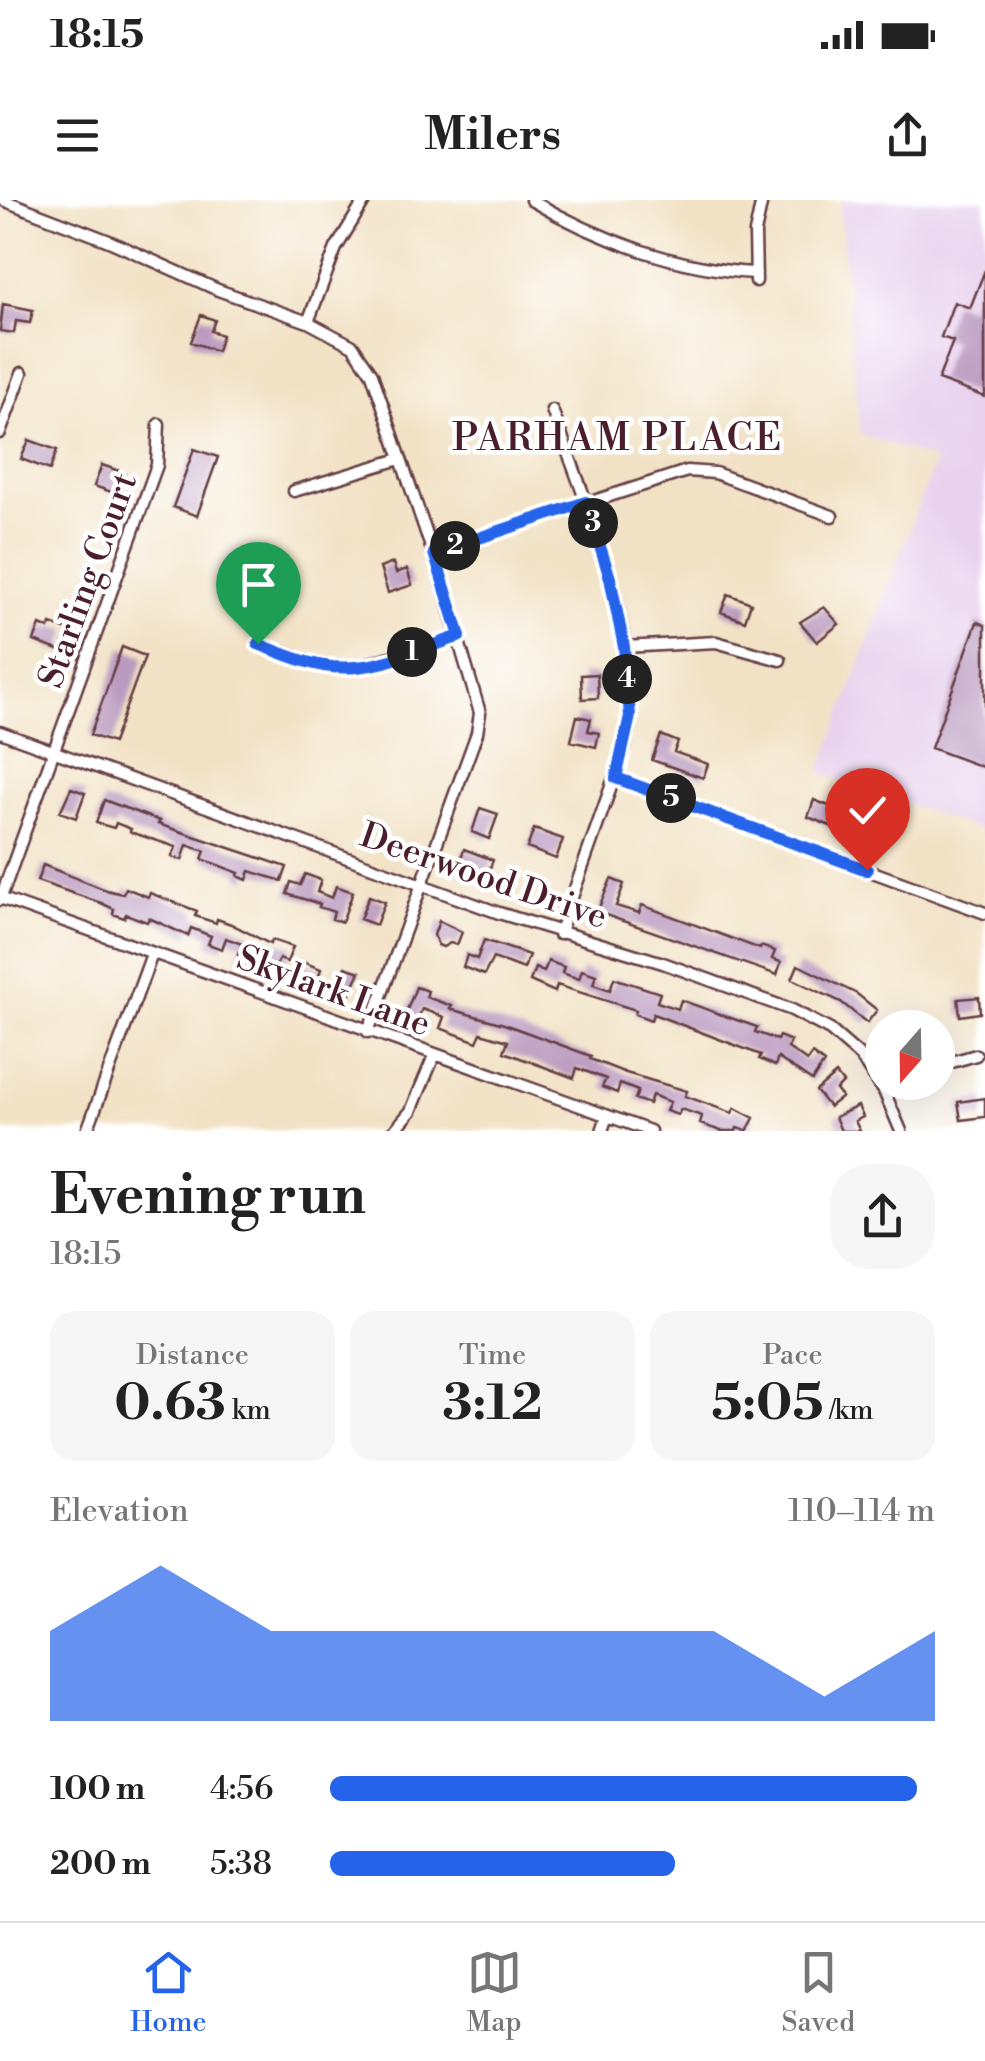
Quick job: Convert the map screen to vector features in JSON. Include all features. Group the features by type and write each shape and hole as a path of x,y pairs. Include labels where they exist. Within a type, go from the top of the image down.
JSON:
{"street":[{"path":"3,200 218,290 308,322 353,346 372,374 460,636 478,700 479,723 368,1032"},
{"path":"308,322 336,248 365,200"},
{"path":"530,200 560,217 672,259 756,277 755,234 762,200"},
{"path":"0,433 22,373"},
{"path":"552,410 610,578 624,647 630,716 616,778 560,934"},
{"name":"Starling Court","path":"0,899 157,465 160,424"},
{"path":"294,491 400,458"},
{"path":"434,553 675,473 700,470 832,516"},
{"path":"258,644 321,665 356,667 460,636"},
{"path":"624,647 716,642 780,660"},
{"name":"Deerwood Drive","path":"0,732 560,934 663,962 813,1020 830,1030 865,1063"},
{"path":"616,778 985,912"},
{"name":"Skylark Lane","path":"0,899 650,1131"},
{"path":"87,1131 152,954"},
{"path":"955,1061 976,1055"},
{"path":"394,1131 410,1111 434,1056"},
{"name":"Deerwood Drive","path":"888,1100 902,1131"},
{"path":"602,1131 607,1116"}],"shaded area":[{"path":"843,200 985,200 985,832 820,772 935,460 860,434 840,209"}],"building":[{"path":"985,270 985,397 938,380 953,341 941,337 954,302 970,308"},
{"path":"3,304 33,310 30,323 16,321 14,333 0,331"},
{"path":"201,315 215,320 211,331 222,335 217,351 191,342"},
{"path":"29,440 57,450 50,470 21,459"},
{"path":"194,449 218,457 197,516 173,507"},
{"path":"102,465 125,473 117,494 94,486"},
{"path":"393,563 396,573 407,569 412,585 388,593 380,568"},
{"path":"728,594 751,603 745,621 721,612"},
{"path":"824,607 839,624 817,642 800,622"},
{"path":"977,622 985,625 985,768 931,748"},
{"path":"51,624 68,630 60,651 34,641 40,625 49,629"},
{"path":"122,647 145,656 113,743 90,735"},
{"path":"597,674 598,698 582,699 581,675"},
{"path":"577,716 591,719 588,731 599,733 596,747 571,741"},
{"path":"661,735 678,742 674,752 708,764 703,778 652,760"},
{"path":"71,788 85,793 76,818 60,812"},
{"path":"104,800 160,821 158,824 287,867 282,881 250,871 247,880 202,859 205,851 187,845 182,860 172,857 176,847 130,832 131,829 116,823 114,828 96,823"},
{"path":"814,800 839,810 833,827 808,817"},
{"path":"480,808 498,814 489,839 472,832"},
{"path":"534,829 563,839 556,859 527,848"},
{"path":"464,849 493,860 486,879 457,869"},
{"path":"43,865 106,890 123,894 126,888 148,897 150,893 197,911 195,916 231,924 270,944 272,940 293,947 287,962 279,959 275,968 238,955 242,944 226,938 222,949 208,944 211,936 191,928 188,936 149,918 147,922 126,914 124,918 101,903 37,881"},
{"path":"305,874 321,880 317,892 332,898 336,886 353,892 342,922 332,919 334,912 319,907 320,904 287,894 291,882 300,885"},
{"path":"611,879 624,884 616,906 639,913 642,905 760,949 761,946 775,951 772,959 781,962 777,975 597,912"},
{"path":"369,896 385,902 376,925 360,919"},
{"path":"439,921 462,932 457,945 438,945 434,935"},
{"path":"484,940 529,955 524,969 493,958 484,975 463,967 467,955 477,959"},
{"path":"300,961 321,969 316,984 295,976"},
{"path":"548,961 564,967 562,973 579,979 582,970 596,975 593,984 610,990 614,978 660,993 657,1002 678,1009 681,1000 757,1027 755,1032 791,1041 788,1048 807,1061 812,1054 824,1063 812,1081 778,1058 775,1066 759,1059 761,1055 653,1014 651,1020 635,1014 636,1010 557,985 555,992 530,981 535,968 544,972"},
{"path":"798,965 857,994 877,1010 865,1010 865,1021 841,1002 792,979"},
{"path":"345,967 360,972 349,995 336,991"},
{"path":"416,987 428,991 426,997 452,1006 450,1009 504,1024 626,1073 687,1091 685,1096 732,1113 735,1108 754,1118 747,1131 721,1131 700,1124 702,1116 681,1109 678,1115 666,1111 670,1102 652,1095 649,1104 635,1099 638,1091 620,1084 617,1093 602,1087 606,1079 577,1068 574,1078 504,1052 508,1041 481,1033 477,1042 440,1028 444,1017 422,1009 417,1020 405,1015"},
{"path":"979,997 980,1013 960,1016 958,999"},
{"path":"836,1074 843,1083 836,1090 842,1097 829,1107 816,1091"},
{"path":"985,1098 985,1117 961,1120 958,1102"},
{"path":"858,1106 863,1117 855,1121 860,1131 841,1131 835,1117"}],"district":[{"name":"PARHAM PLACE","path":"618,437"}],"route":[{"path":"258,644 340,668 376,664 460,636 434,553 586,502 622,626 630,716 616,778 867,870"}]}
